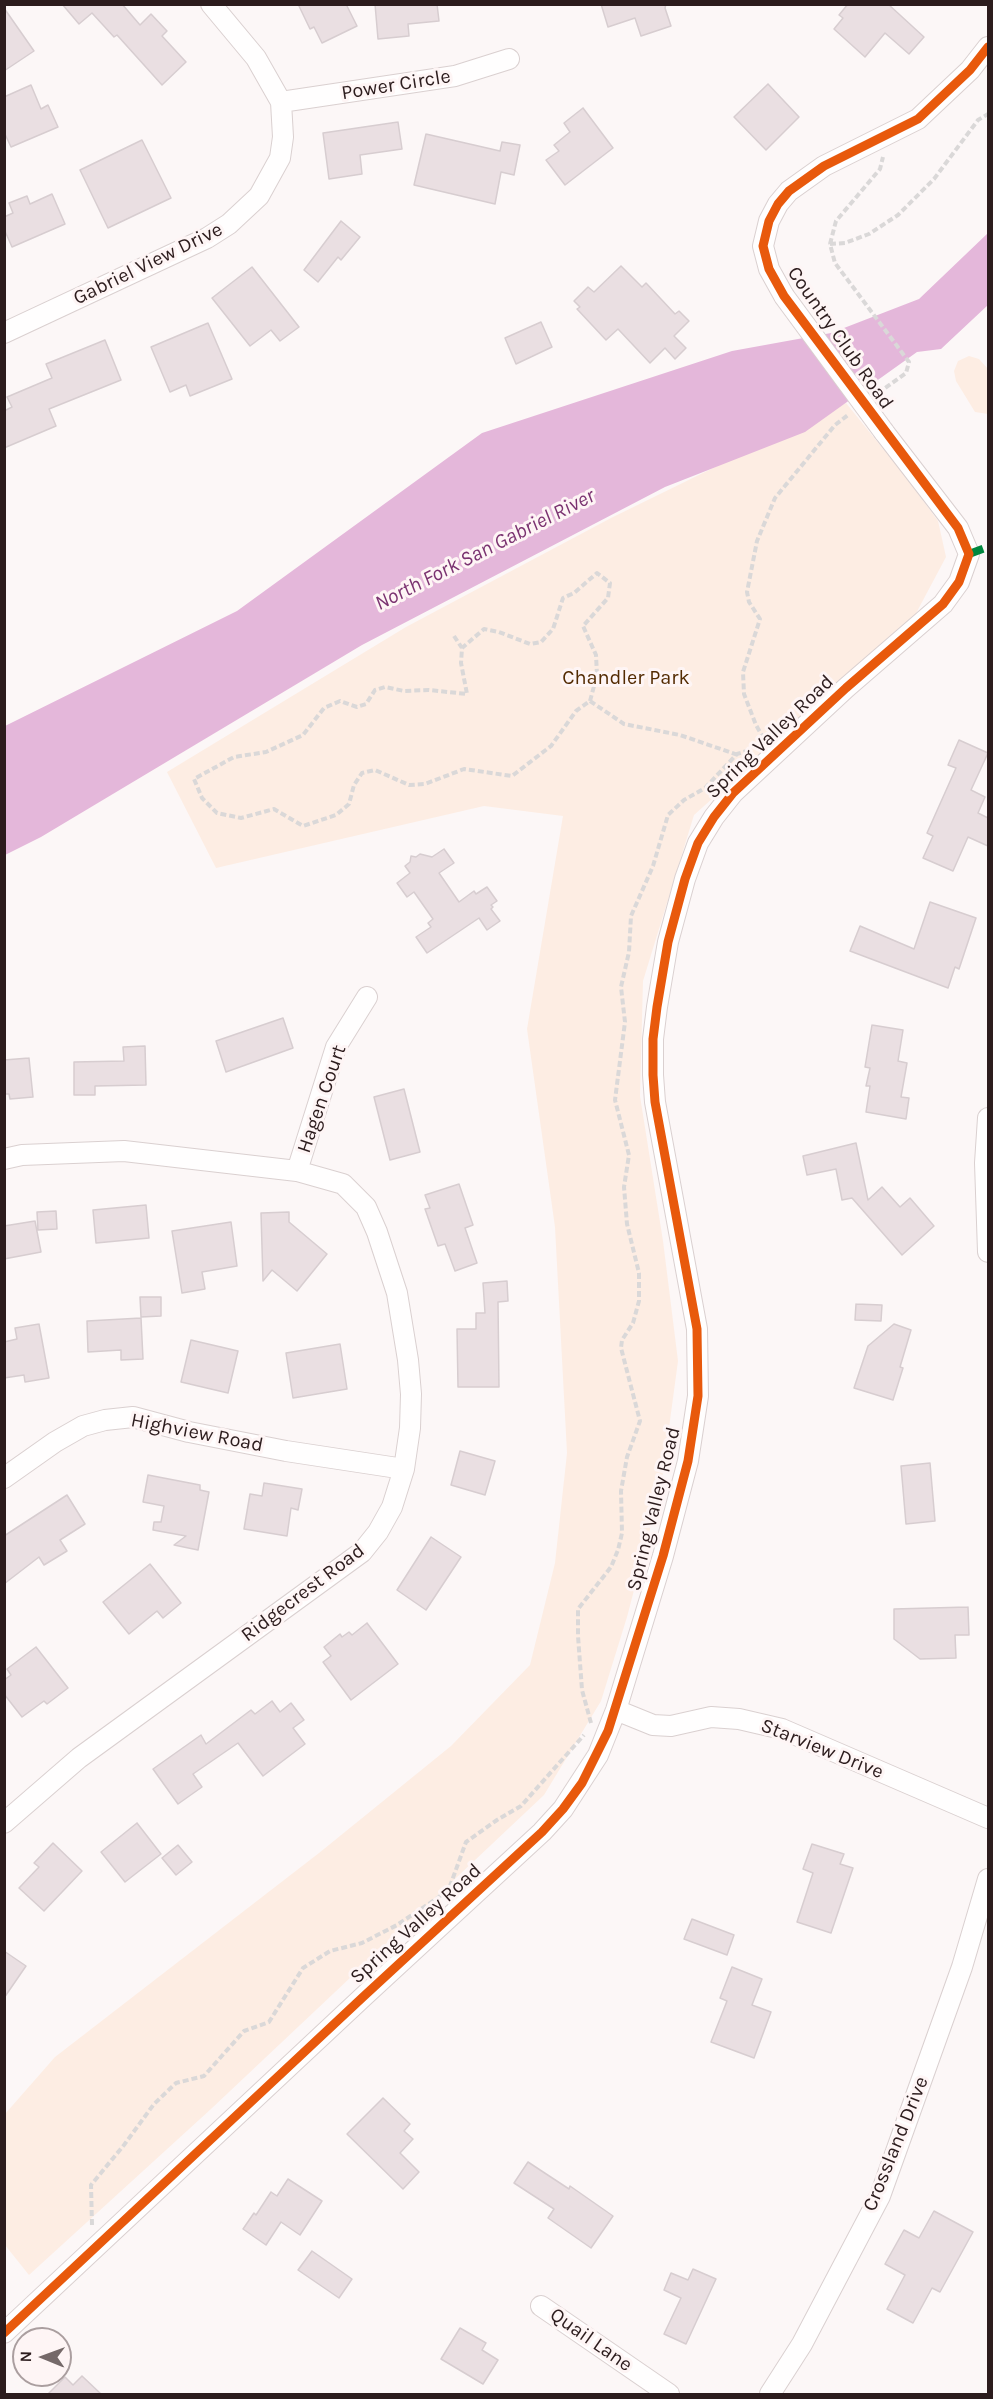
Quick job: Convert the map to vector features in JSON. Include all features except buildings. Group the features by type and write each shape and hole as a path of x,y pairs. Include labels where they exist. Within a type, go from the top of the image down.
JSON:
{"street":[{"path":"211,4 256,58 281,102"},
{"name":"Country Club Road","path":"969,554 958,528 784,296 769,269 763,246 769,221 778,204 789,191 824,166 918,119 970,70 988,47"},
{"name":"Power Circle","path":"281,102 455,76 509,59"},
{"name":"Gabriel View Drive","path":"7,326 207,238 248,208 259,196 280,158 283,137 281,102"},
{"name":"Spring Valley Road","path":"4,2333 542,1832 582,1783 598,1755 616,1710 663,1557 688,1461 698,1396 697,1329 655,1102 653,1039 668,942 685,879 698,843 714,817 733,793 943,604 959,582 969,554"},
{"name":"Hagen Court","path":"297,1171 336,1047 367,997"},
{"path":"988,1118 985,1163 988,1252"},
{"name":"Ridgecrest Road","path":"4,1159 22,1155 124,1151 297,1171 343,1184 366,1207 377,1232 397,1293 408,1360 410,1417 404,1469 392,1507 378,1532 362,1552 79,1758 4,1822"},
{"name":"Highview Road","path":"4,1478 55,1442 83,1426 105,1420 133,1417 189,1432 286,1451 404,1469"},
{"name":"Starview Drive","path":"616,1710 653,1725 671,1726 711,1717 739,1719 782,1729 988,1818"},
{"name":"Crossland Drive","path":"770,2394 807,2334 880,2196 962,1967 988,1879"},
{"name":"Quail Lane","path":"542,2306 669,2394"}],"path":[{"path":"830,244 845,243 869,234 898,215 934,178 978,120 988,114"},
{"path":"870,399 906,373 909,362 835,263 830,244 836,221 880,169 889,134"},
{"path":"773,756 756,726 744,694 743,672 760,619 749,602 747,592 757,541 775,498 835,425 853,412"},
{"path":"454,636 462,648 461,663 467,694 429,690 404,691 385,687 375,690 366,704 357,707 340,701 324,708 303,735 266,752 234,758 195,779 202,798 217,813 241,818 274,810 303,826 336,815 349,804 354,785 362,773 375,770 409,786 425,784 464,769 512,776 551,746 576,711 590,701 597,675 596,655 583,626 608,598 610,583 597,573 574,593 563,598 554,629 541,642 530,644 484,629 462,648"},
{"path":"590,701 624,724 680,735 737,754 759,769"},
{"path":"94,2250 91,2185 154,2104 176,2083 204,2076 244,2031 269,2022 303,1968 330,1951 362,1942 397,1925 439,1897 450,1886 466,1842 521,1806 591,1724 582,1690 578,1609 611,1567 618,1550 622,1533 621,1491 627,1457 640,1421 621,1348 622,1340 633,1323 639,1301 639,1273 627,1224 624,1187 629,1155 615,1100 625,1022 621,987 629,952 631,916 653,866 668,815 684,800 705,788 737,754 754,748 773,756"}],"green space":[{"path":"969,356 979,359 988,369 988,414 975,412 956,381 954,371 958,361"},
{"name":"Chandler Park","path":"846,403 938,521 946,557 913,619 694,815 643,981 640,1096 663,1241 678,1361 661,1487 627,1617 601,1701 544,1795 211,2109 29,2275 5,2245 5,2114 55,2057 319,1853 451,1746 530,1665 555,1563 567,1453 555,1227 527,1029 563,816 484,806 216,868 167,772 406,627 611,518"}],"water":[{"name":"North Fork San Gabriel River","path":"988,233 988,305 941,349 917,352 805,432 665,487 362,645 41,837 5,855 5,726 237,611 482,433 732,351 831,333 919,299"}],"marked path":[{"path":"969,554 988,547"}],"cycle path":[{"path":"4,2333 542,1832 582,1783 608,1731 663,1556 688,1461 698,1396 697,1329 655,1102 653,1075 653,1039 657,1007 668,942 685,879 698,843 714,817 733,793 846,688 943,604 959,582 969,554 958,528 784,296 769,269 763,246 769,221 778,204 789,191 824,166 918,119 970,70 988,47"}]}
